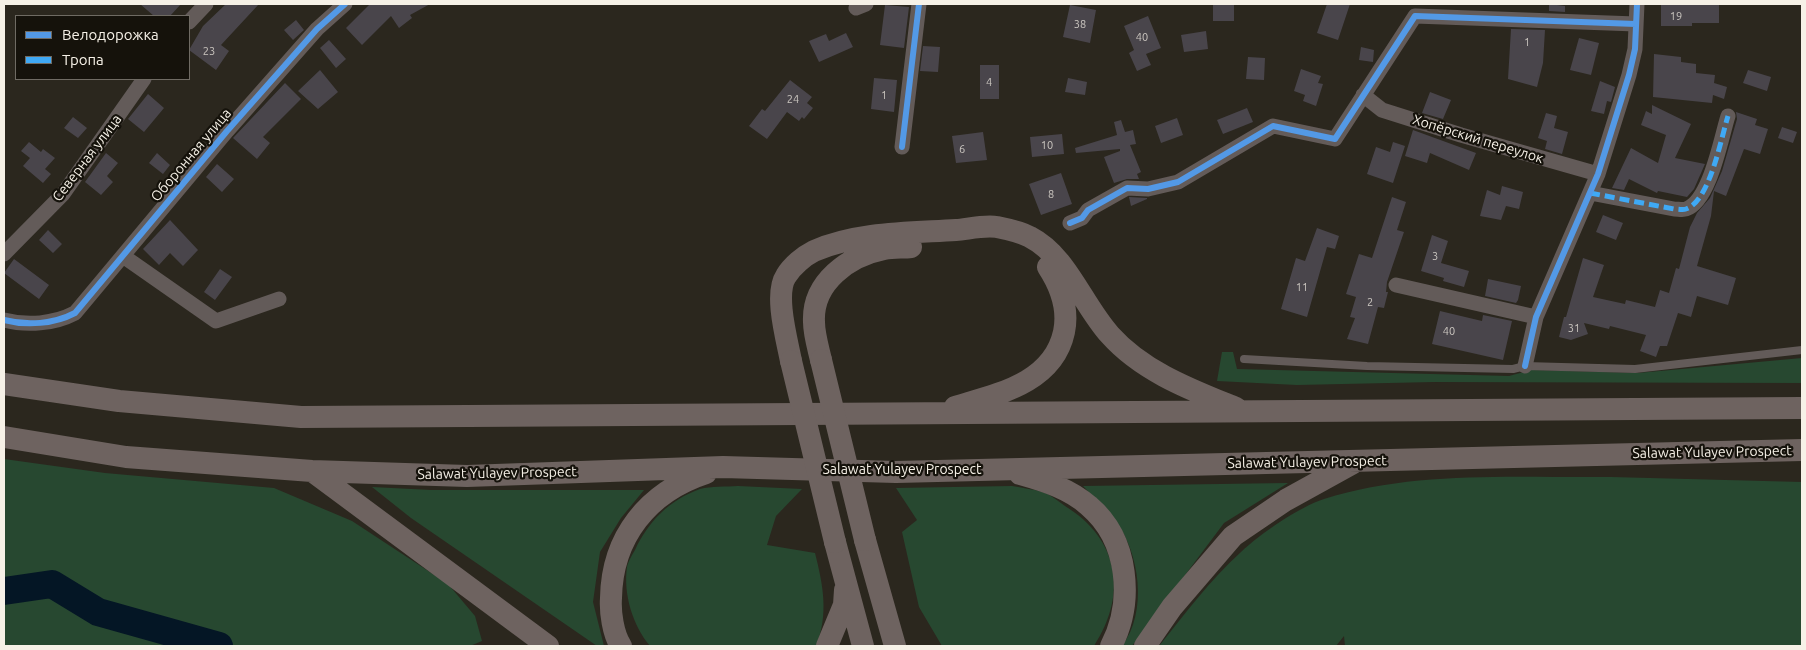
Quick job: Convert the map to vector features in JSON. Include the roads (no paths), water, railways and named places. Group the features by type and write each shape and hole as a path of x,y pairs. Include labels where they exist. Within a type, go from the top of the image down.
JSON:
{"main road":[{"path":"863,646 846,586 791,361 781,294 785,276 798,262 812,252 832,244 879,235 996,227 1029,236 1052,252 1069,274 1086,305 1110,336 1144,364 1187,388 1247,412"},
{"path":"895,646 865,540 821,360 814,321 818,293 831,275 856,260 884,249 998,241 1027,250 1046,264 1059,284 1065,306 1066,326 1061,347 1049,364 1032,379 1000,393 931,414"},
{"path":"4,384 119,401 301,417 1802,408"},
{"name":"Salawat Yulayev Prospect","path":"4,437 126,457 312,471 467,476 723,467 896,472 1802,450"},
{"path":"1145,646 1172,607 1233,536 1286,500 1356,461"},
{"path":"621,646 610,609 611,574 628,530 656,500 686,479 723,467"},
{"path":"1000,468 1048,482 1072,493 1090,506 1106,524 1117,545 1123,568 1125,590 1124,611 1120,630 1111,646"},
{"path":"312,471 548,646"},
{"path":"874,572 911,646"},
{"path":"827,646 844,605 846,586"}],"street":[{"path":"190,21 206,4"},
{"name":"Оборонная улица","path":"4,320 15,323 58,322 75,313 240,116 317,29 345,4"},
{"path":"902,147 919,4"},
{"path":"1525,366 1536,317 1598,174 1629,75 1635,49 1636,4"},
{"path":"1070,223 1082,218 1088,210 1128,188 1148,189 1178,182 1273,126 1334,139 1415,16 1636,24"},
{"name":"Северная улица","path":"4,254 63,194 143,80"},
{"name":"Хопёрский переулок","path":"1363,95 1382,110 1461,135 1598,174"},
{"path":"1590,193 1674,209 1686,209 1696,202 1710,177 1728,116"},
{"path":"123,256 216,321 279,299"},
{"path":"1396,285 1536,317"}],"lane":[{"path":"1244,359 1387,366 1513,369 1525,366 1635,369 1802,350"}],"waterway":[{"path":"4,591 52,584 98,612 219,646"}]}
